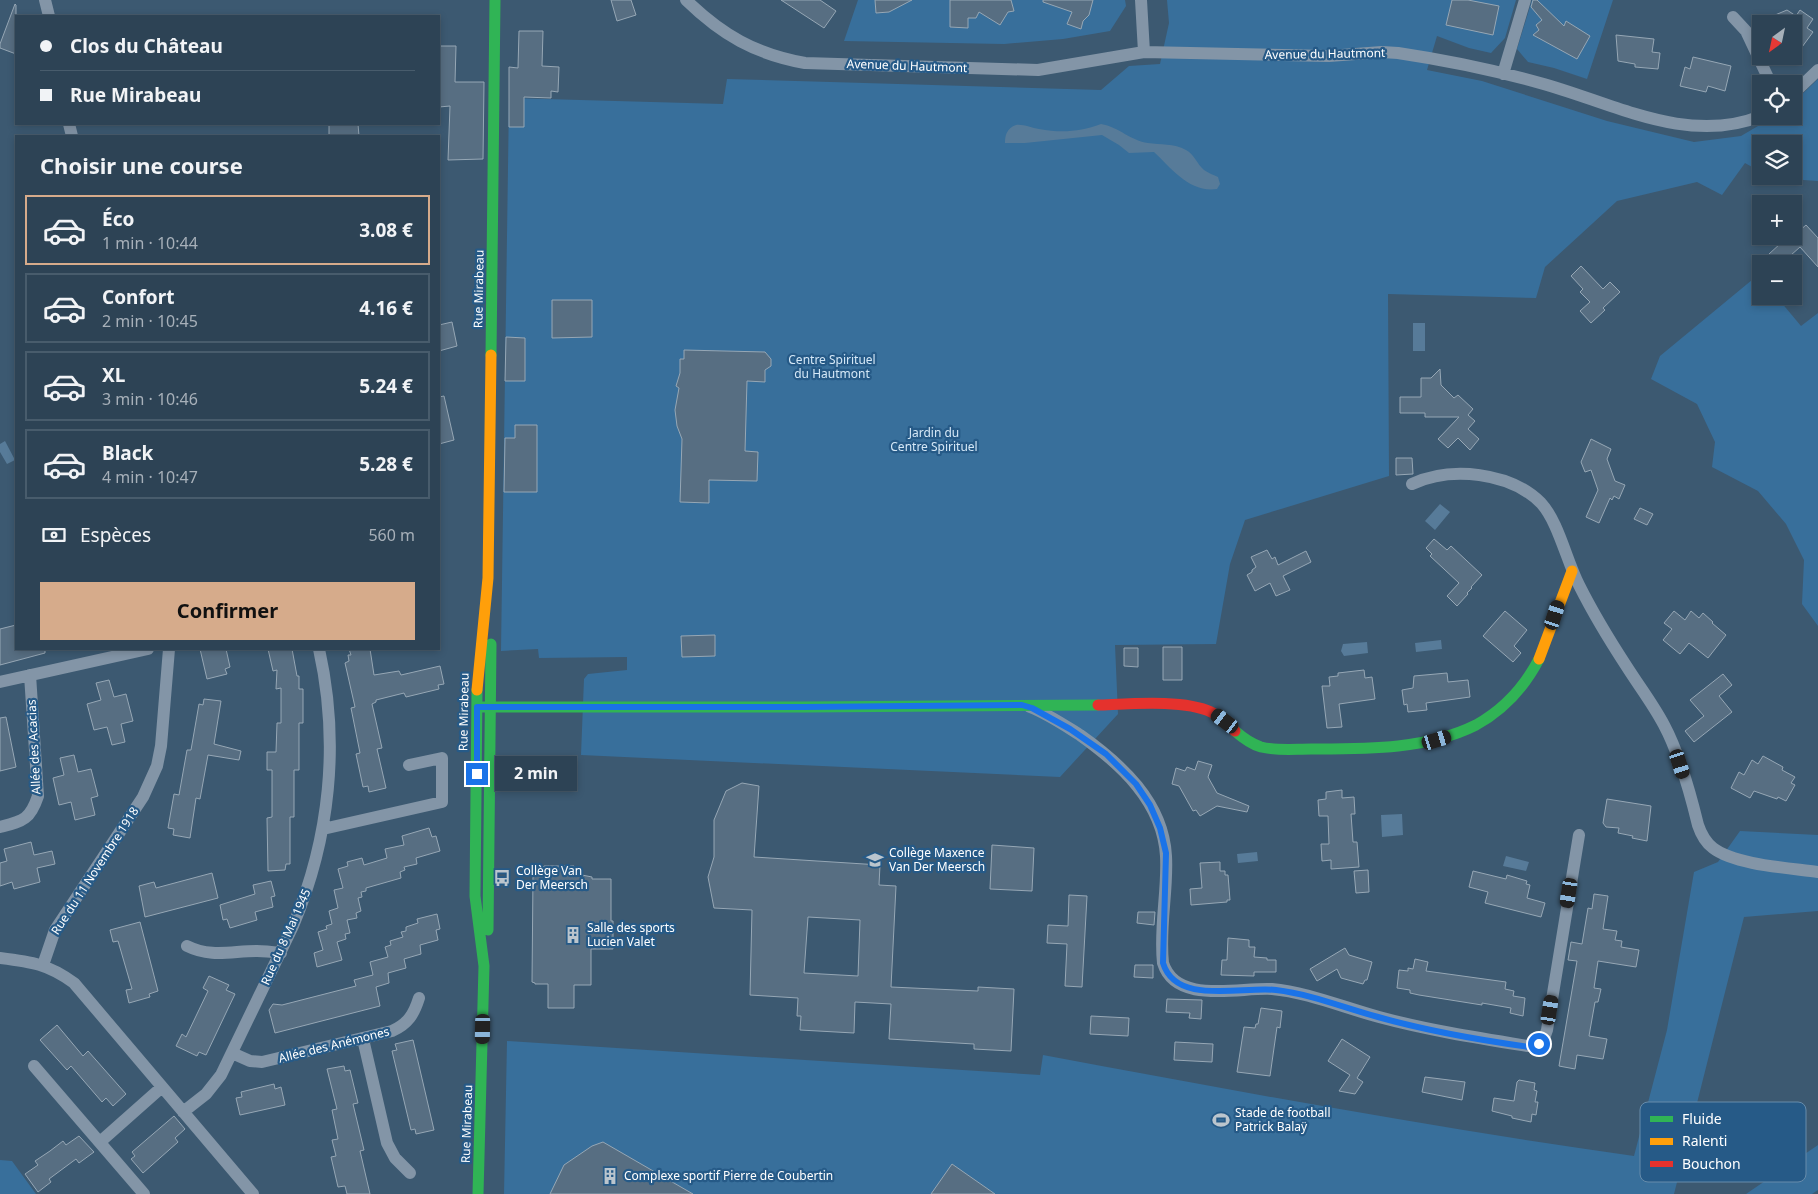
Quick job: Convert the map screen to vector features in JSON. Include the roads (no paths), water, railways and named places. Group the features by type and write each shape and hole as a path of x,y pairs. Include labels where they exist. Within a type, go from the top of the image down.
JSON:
{"main road":[{"name":"Rue Mirabeau","path":"484,966 475,896 478,676 488,578 496,100 494,0"},
{"path":"477,707 1165,704 1194,707 1215,714 1257,746 1272,748 1356,748 1406,745 1437,740 1466,730 1486,719 1504,704 1522,685 1540,657 1572,571"},
{"name":"Rue Mirabeau","path":"478,1194 484,966 488,924 491,627 488,578"}],"street":[{"path":"45,0 49,15"},
{"name":"Avenue du Hautmont","path":"686,0 715,25 739,41 768,55 804,63 1038,70 1144,52 1329,56 1390,52 1417,56 1540,83 1670,123 1697,126 1725,126 1752,119"},
{"path":"1141,0 1144,52"},
{"path":"1503,74 1525,0"},
{"path":"1733,17 1746,31 1767,75"},
{"path":"1802,85 1818,70"},
{"path":"1412,484 1424,479 1447,475 1480,476 1525,490 1541,504 1549,514 1572,571 1626,666 1664,724 1677,754 1698,825 1708,844 1721,853 1745,861 1818,872"},
{"path":"0,682 143,650"},
{"name":"Rue du 11 Novembre 1918","path":"43,965 50,941 58,924 143,797 151,782 161,746 169,650"},
{"name":"Rue du 8 Mai 1945","path":"183,1112 212,1088 232,1053 303,902 314,869 324,829 329,766 329,726 325,680 318,650"},
{"name":"Allée des Acacias","path":"0,827 21,822 33,809 38,796 30,675"},
{"path":"1022,705 1056,720 1100,750 1128,774 1147,800 1160,828 1166,853 1163,963 1174,980 1181,985 1198,990 1252,989 1284,991 1386,1019 1446,1032 1528,1046 1537,1045 1544,1039 1547,1030 1579,835"},
{"path":"324,829 442,802 442,758 409,765"},
{"path":"187,946 212,954 258,951 280,953"},
{"path":"0,958 43,965 59,972 74,984 253,1194"},
{"name":"Allée des Anémones","path":"232,1053 250,1061 262,1062 392,1031 405,1024 416,1008 419,998"},
{"path":"364,1039 387,1143 395,1158 410,1173"},
{"path":"34,1066 144,1194"},
{"path":"100,1142 162,1087"}],"place":[{"name":"Collège Maxence Van Der Meersch","path":"875,860"},
{"name":"Collège Van Der Meersch","path":"502,878"},
{"name":"Salle des sports Lucien Valet","path":"573,935"},
{"name":"Stade de football Patrick Balaÿ","path":"1221,1120"},
{"name":"Complexe sportif Pierre de Coubertin","path":"610,1176"}],"park label":[{"name":"Centre Spirituel du Hautmont","path":"832,367"},
{"name":"Jardin du Centre Spirituel","path":"934,440"}]}
